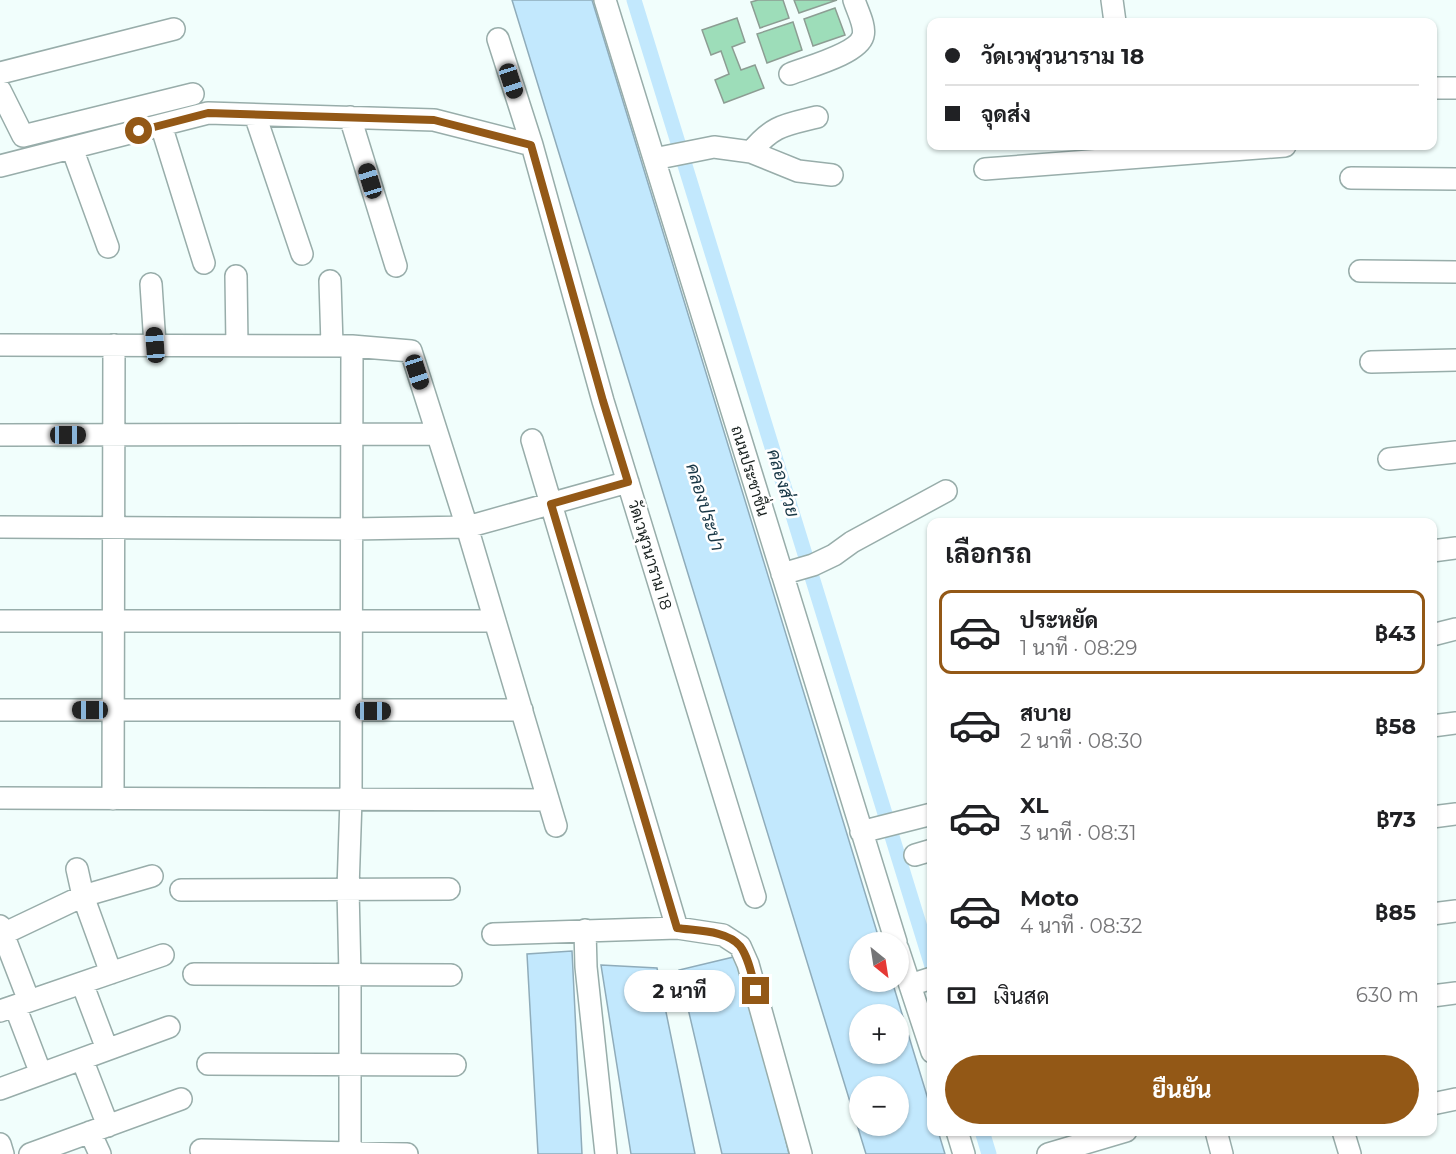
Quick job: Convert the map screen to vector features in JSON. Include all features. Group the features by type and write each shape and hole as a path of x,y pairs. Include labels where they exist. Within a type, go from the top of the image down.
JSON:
{"street":[{"path":"790,74 847,52 856,46 863,36 854,0"},
{"path":"1112,0 1114,18"},
{"name":"ถนนประชาชื่น","path":"608,1 654,159 893,932"},
{"path":"0,73 174,29"},
{"name":"วัดเวฬุวนาราม 18","path":"498,39 531,145 603,401 755,897"},
{"path":"1437,88 1456,88"},
{"path":"0,90 23,136 194,94"},
{"path":"0,166 208,113 434,120 531,145"},
{"path":"255,115 302,254"},
{"path":"350,117 396,266"},
{"path":"751,152 771,131 817,117"},
{"path":"161,125 204,263"},
{"path":"654,159 714,147 751,152 798,171 832,175"},
{"path":"72,148 108,248"},
{"path":"985,169 1132,151 1163,150"},
{"path":"1351,178 1456,179"},
{"path":"1360,271 1456,272"},
{"path":"236,276 237,345"},
{"path":"330,281 342,346 352,436 351,799 348,889 350,1153"},
{"path":"151,284 155,345"},
{"path":"0,345 342,346 411,351 467,527 556,826"},
{"path":"113,799 114,345"},
{"path":"1371,362 1456,360"},
{"path":"0,435 352,436 437,434"},
{"path":"532,440 677,928"},
{"path":"1389,459 1456,452"},
{"path":"0,527 352,529 467,527 628,482"},
{"path":"782,574 813,565 834,555 852,542 946,491"},
{"path":"1437,550 1456,548"},
{"path":"0,621 113,619 495,621"},
{"path":"1437,634 1456,629"},
{"path":"0,710 522,710"},
{"path":"1437,725 1456,723"},
{"path":"0,798 548,801"},
{"path":"1437,816 1456,814"},
{"path":"861,832 927,815"},
{"path":"77,869 83,896 111,973"},
{"path":"41,1074 14,1006 2,930 83,896 152,876"},
{"path":"181,890 450,889"},
{"path":"1437,913 1456,911"},
{"path":"493,934 677,928 723,935 740,946 751,973 801,1154"},
{"path":"585,930 586,967 606,1154"},
{"path":"14,1006 163,955"},
{"path":"194,974 451,975"},
{"path":"910,985 927,980"},
{"path":"909,982 927,1037"},
{"path":"82,983 107,1050"},
{"path":"1437,995 1456,993"},
{"path":"0,1089 169,1027"},
{"path":"82,1059 99,1129 100,1154"},
{"path":"208,1064 455,1065"},
{"path":"30,1154 181,1099"},
{"path":"1437,1103 1456,1099"},
{"path":"959,1136 964,1154"},
{"path":"1048,1154 1109,1136"},
{"path":"1217,1136 1222,1154"},
{"path":"1345,1136 1350,1154"},
{"path":"0,1144 3,1154"},
{"path":"201,1150 407,1154"}],"water":[{"name":"คลองประปา","path":"512,0 592,0 877,932 849,932 849,992 895,992 899,1004 849,1004 849,1064 909,1064 909,1037 927,1096 927,1136 940,1136 945,1154 866,1154 860,1136 909,1136 909,1076 849,1076 849,1099"},
{"path":"572,951 582,1154 538,1154 527,954"},
{"path":"742,955 789,1154 722,1154 679,970"},
{"path":"601,965 657,968 695,1154 631,1154"}],"building":[{"path":"783,0 789,18 760,28 751,2"},
{"path":"794,0 837,0 799,13"},
{"path":"835,8 845,35 813,46 804,19"},
{"path":"737,18 745,42 732,47 741,70 755,65 764,88 724,103 715,80 729,74 721,51 711,55 702,30"},
{"path":"793,22 802,50 767,63 757,34"}],"waterway":[{"name":"คลองส่วย","path":"634,0 927,950"},
{"name":"คลองส่วย","path":"984,1136 989,1154"}],"route":[{"path":"139,131 208,113 434,120 531,145 628,482 551,504 677,928 723,935 740,946 756,991"}]}
